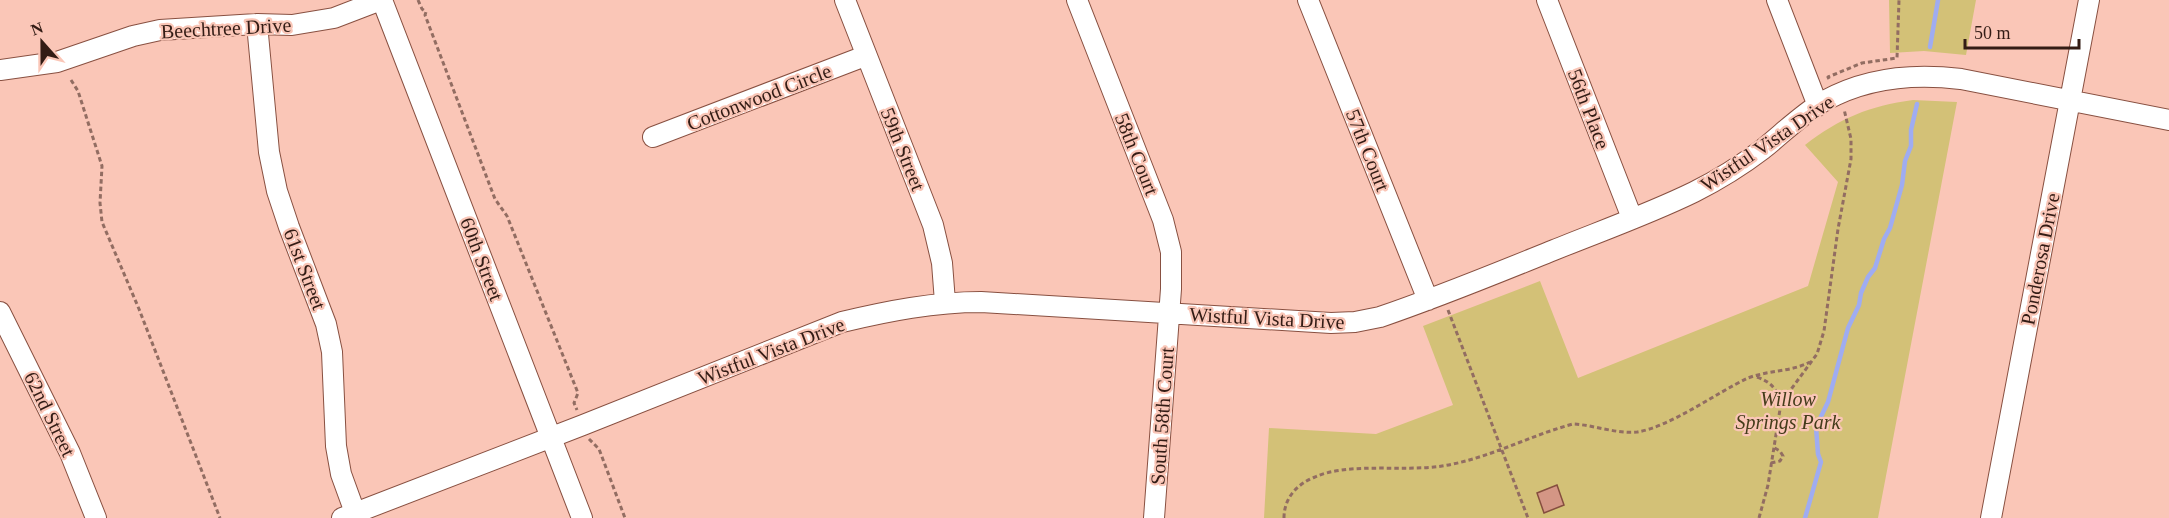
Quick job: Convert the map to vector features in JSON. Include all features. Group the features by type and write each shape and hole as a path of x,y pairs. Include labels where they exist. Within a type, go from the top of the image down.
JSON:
{"street":[{"name":"Beechtree Drive","path":"0,70 57,62 133,36 160,30 257,24 292,25 334,18 381,0"},
{"name":"60th Street","path":"381,0 582,518"},
{"name":"59th Street","path":"845,0 936,233 942,263 945,302"},
{"name":"58th Court","path":"1077,0 1167,230 1172,273 1169,314"},
{"name":"57th Court","path":"1308,0 1435,297"},
{"name":"56th Place","path":"1547,0 1632,219"},
{"path":"1777,0 1818,105"},
{"name":"Ponderosa Drive","path":"1991,518 2089,0"},
{"name":"61st Street","path":"257,24 269,152 277,191 326,324 332,352 336,446 351,516"},
{"name":"Cottonwood Circle","path":"653,137 866,56"},
{"name":"Wistful Vista Drive","path":"351,516 842,322 885,312 945,302 1023,303 1331,323 1355,322 1380,317 1632,219 1695,192 1730,172 1818,105 1852,88 1879,80 1934,75 2169,120"},
{"name":"62nd Street","path":"0,312 70,453 96,518"},
{"name":"South 58th Court","path":"1154,518 1169,314"}],"path":[{"path":"418,0 426,12 425,15 495,199 507,216 578,393 574,403"},
{"path":"1828,77 1862,63 1897,58 1899,0"},
{"path":"71,80 78,91 102,166 100,203 102,222 139,309 220,518"},
{"path":"1781,403 1817,354 1824,331 1838,228 1851,159 1848,123 1841,103"},
{"path":"1435,297 1487,411 1528,518"},
{"path":"1284,518 1284,510 1295,489 1318,475 1353,470 1439,467 1460,463 1573,424 1626,432 1648,429 1755,376 1799,368 1811,362"},
{"path":"1755,376 1771,384 1779,395 1781,403 1768,485 1759,518"},
{"path":"590,441 598,449 625,518"},
{"path":"1771,463 1780,461 1783,456 1773,447"}],"green space":[{"path":"1889,0 1976,0 1966,55 1924,51 1890,53"},
{"name":"Willow Springs Park","path":"1913,100 1957,102 1878,518 1264,518 1269,428 1376,434 1453,405 1423,326 1540,281 1578,378 1808,286 1838,182 1805,145 1843,120 1882,106"}],"building":[{"path":"1557,485 1564,505 1544,513 1537,493"}],"waterway":[{"path":"1930,47 1938,0"},
{"path":"1805,518 1821,462 1818,454 1816,427 1828,402 1848,328 1859,305 1861,293 1875,268 1890,228 1902,185 1905,161 1911,146 1911,130 1917,104"}]}
